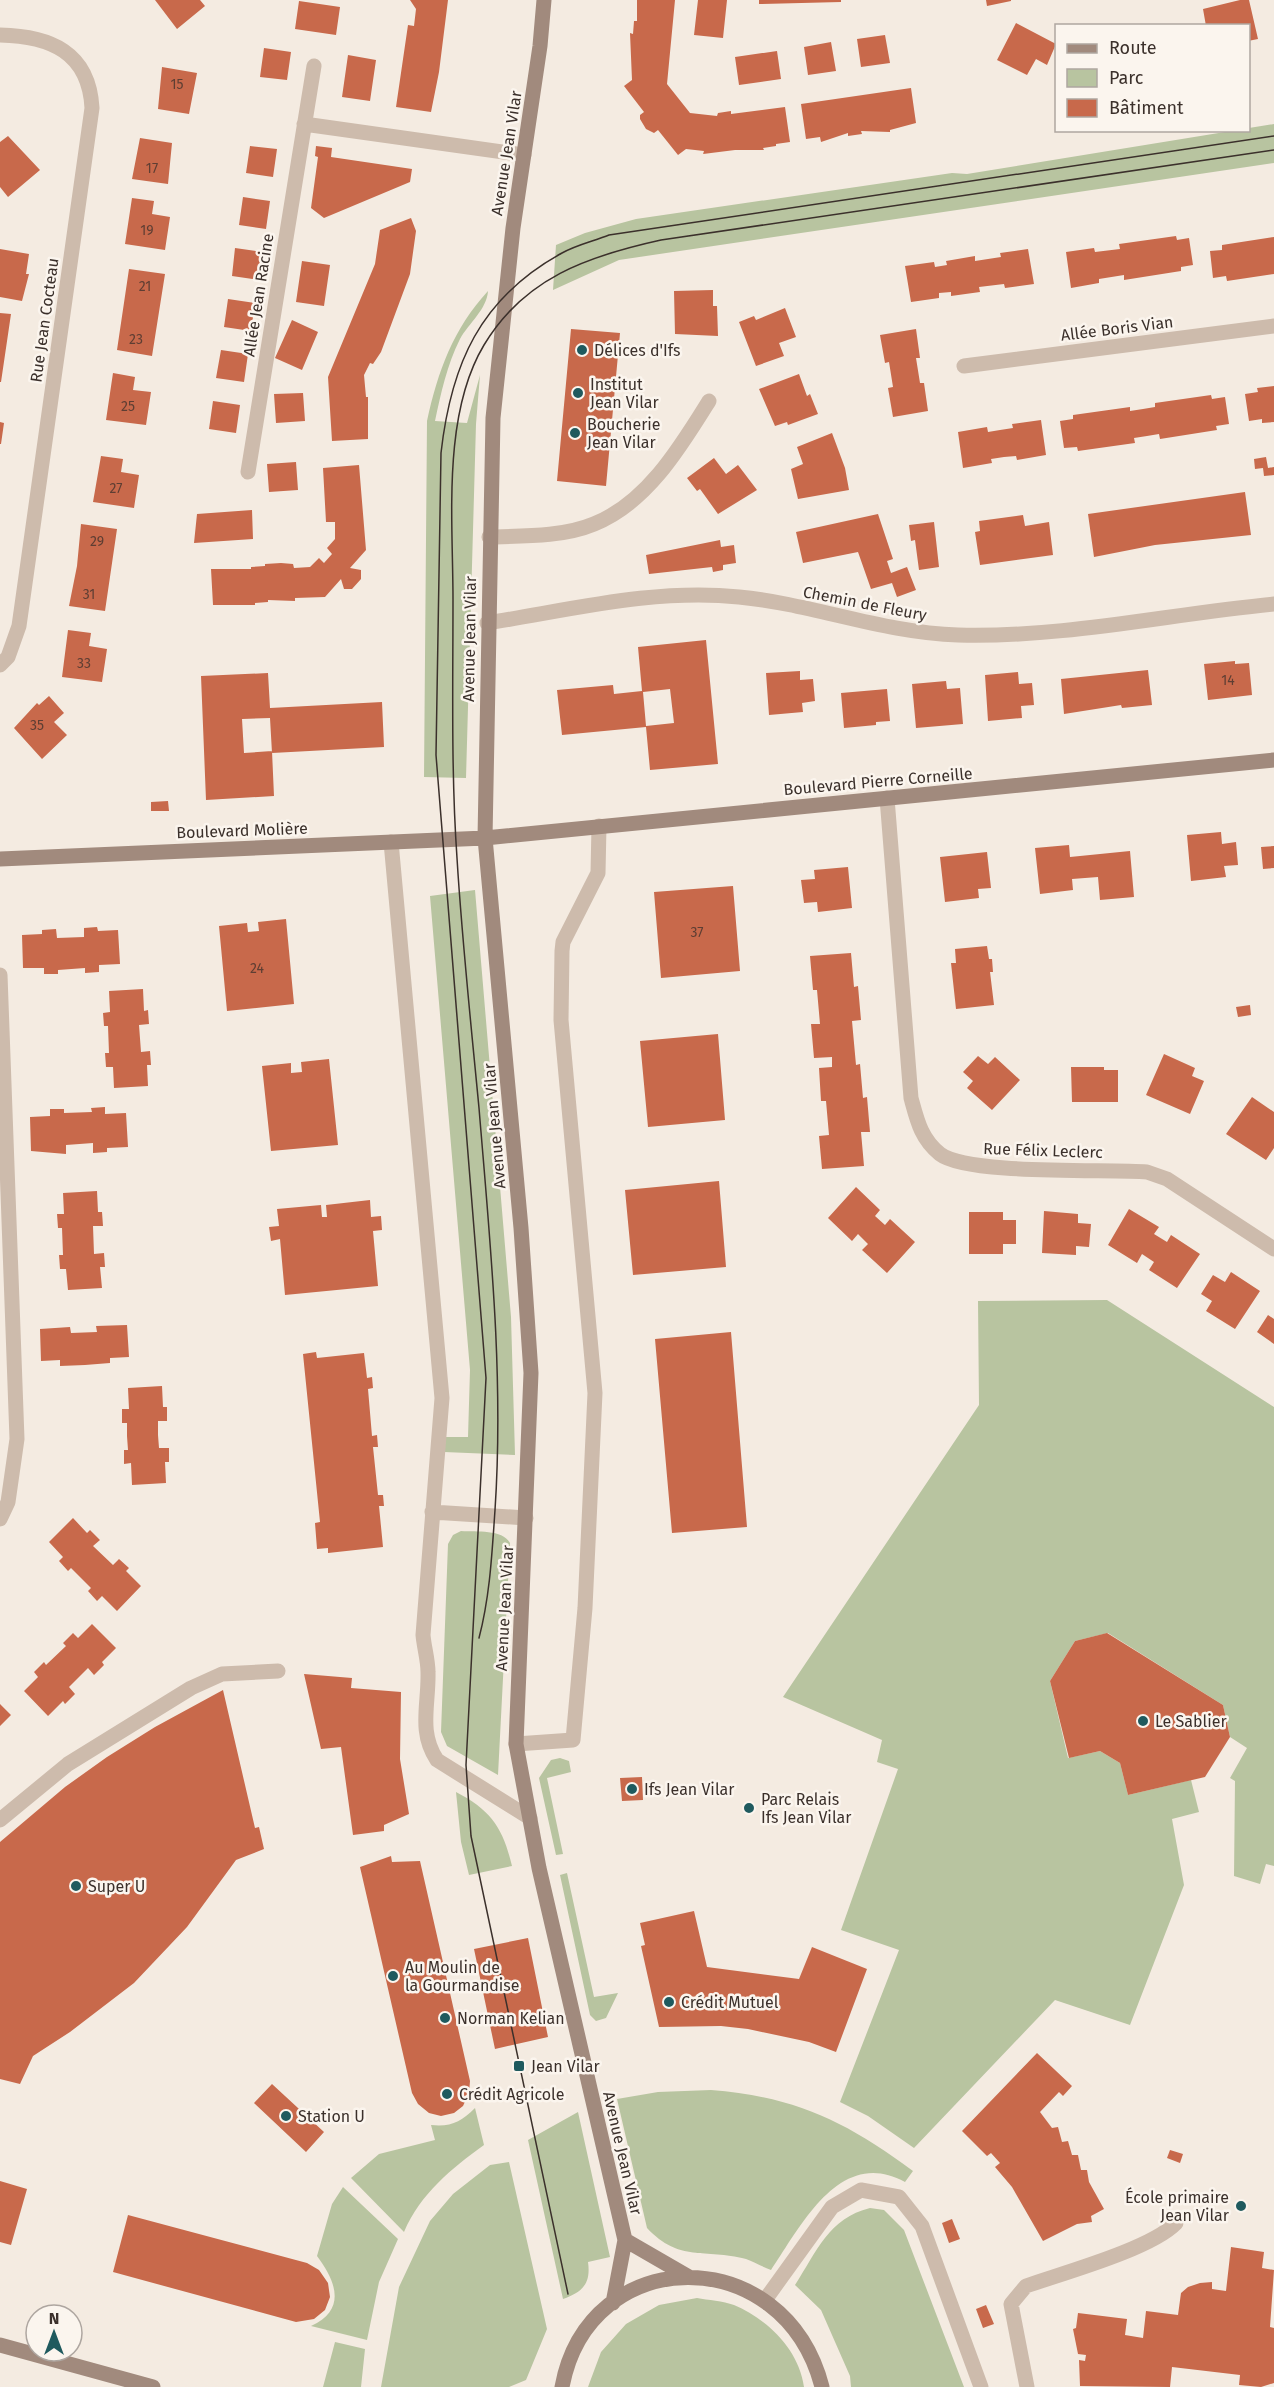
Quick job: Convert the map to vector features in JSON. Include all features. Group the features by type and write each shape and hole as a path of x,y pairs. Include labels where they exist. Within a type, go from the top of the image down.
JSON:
{"main road":[{"name":"Avenue Jean Vilar","path":"544,0 540,46 513,228 493,418 487,623 485,838 521,1228 531,1373 516,1744 539,1868 625,2240 613,2303"},
{"name":"Boulevard Pierre Corneille","path":"485,838 1274,760"},
{"name":"Boulevard Molière","path":"0,859 485,838"},
{"name":"Avenue Jean Vilar","path":"625,2240 689,2277"},
{"path":"562,2387 566,2370 578,2341 613,2303 637,2289 663,2281 689,2277 716,2280 741,2287 765,2300 786,2317 802,2337 814,2361 822,2387"},
{"path":"0,2344 153,2387"}],"street":[{"name":"Rue Jean Cocteau","path":"0,35 45,39 69,54 89,82 92,108 19,626 12,650 0,665"},
{"name":"Allée Jean Racine","path":"248,472 314,66"},
{"path":"304,124 524,155"},
{"name":"Allée Boris Vian","path":"964,366 1274,326"},
{"path":"489,537 543,535 594,524 633,500 670,463 709,401"},
{"name":"Chemin de Fleury","path":"487,623 646,597 692,594 741,597 922,634 961,635 1038,632 1274,604"},
{"name":"Rue Félix Leclerc","path":"887,798 911,1098 919,1131 941,1155 979,1167 1147,1172 1167,1179 1274,1249"},
{"path":"516,1744 573,1740 585,1608 594,1393 561,1020 562,942 598,873 599,826"},
{"path":"391,842 442,1398 423,1635 428,1671 425,1732 429,1747 437,1760 530,1818"},
{"path":"0,975 17,1439 8,1502 0,1519"},
{"path":"432,1512 526,1518"},
{"path":"0,1820 68,1764 191,1688 222,1674 278,1671"},
{"path":"765,2300 832,2207 861,2190 899,2197 922,2226 981,2387"},
{"path":"1027,2387 1011,2304 1019,2291 1026,2286 1146,2243 1167,2232 1176,2223"}],"green space":[{"path":"1274,124 1274,163 619,260 553,290 556,245 585,233 636,219 952,173 967,174 1225,132 1250,132 1250,128"},
{"path":"488,291 481,310 455,349 435,421 467,423 480,375 476,424 466,778 424,777 427,421 436,385 456,336 465,320"},
{"path":"475,890 511,1317 515,1455 444,1452 446,1437 468,1437 470,1370 430,896"},
{"path":"1107,1300 1274,1407 1274,1866 1266,1864 1260,1884 1234,1876 1235,1781 1230,1778 1247,1748 1230,1737 1223,1705 1108,1633 1075,1641 1050,1681 1068,1758 1100,1751 1120,1763 1128,1795 1191,1780 1199,1812 1172,1819 1184,1885 1130,2025 1055,2000 914,2148 868,2116 840,2102 899,1950 841,1930 898,1769 877,1762 882,1740 783,1697 979,1405 978,1301"},
{"path":"461,1531 495,1533 510,1543 498,1775 447,1746 441,1732 448,1544 453,1535"},
{"path":"560,1758 569,1761 571,1772 547,1778 563,1854 556,1855 539,1778 551,1760"},
{"path":"456,1792 487,1813 494,1822 500,1831 512,1866 469,1875 461,1842"},
{"path":"567,1873 594,1997 618,1993 606,2018 596,2021 590,2015 560,1875"},
{"path":"711,2090 769,2099 818,2114 865,2138 913,2171 905,2182 882,2174 861,2174 842,2182 809,2213 771,2270 746,2259 693,2252 670,2246 647,2228 617,2099 658,2092"},
{"path":"475,2108 484,2145 438,2183 419,2205 404,2232 351,2178 379,2154 435,2140 431,2125 455,2123"},
{"path":"578,2112 610,2257 588,2262 588,2276 584,2286 563,2299 528,2140"},
{"path":"509,2162 547,2329 526,2380 509,2387 381,2387 399,2287 430,2221 453,2194 490,2165"},
{"path":"343,2187 398,2239 379,2282 367,2340 311,2326 330,2312 334,2303 333,2285 317,2256 332,2204"},
{"path":"870,2208 884,2210 904,2230 964,2387 851,2387 850,2376 821,2310 795,2285 818,2248 834,2228 844,2219"},
{"path":"697,2298 734,2305 769,2327 780,2337 796,2360 804,2387 588,2387 601,2352 626,2324 659,2305"},
{"path":"335,2342 365,2349 361,2387 323,2387"}],"building":[{"path":"155,0 200,0 205,6 177,29"},
{"path":"410,0 448,0 439,72 431,112 396,107 408,25 414,26 416,9"},
{"path":"637,0 675,0 667,84 690,113 717,116 718,113 731,111 731,114 785,107 790,142 763,148 764,150 735,150 703,154 704,151 686,149 678,155 658,130 654,133 646,129 640,119 640,115 644,112 624,86 632,80 630,33 633,34 634,21 637,21"},
{"path":"698,0 727,0 723,38 694,35"},
{"path":"759,0 841,0 841,2 759,4"},
{"path":"986,0 1011,0 1011,1 987,6"},
{"path":"1249,0 1258,39 1250,41 1250,24 1206,24 1203,9"},
{"path":"299,1 340,7 336,35 295,29"},
{"path":"1016,23 1055,43 1047,65 1036,59 1027,75 997,60"},
{"path":"885,35 890,63 861,67 857,39"},
{"path":"831,42 836,71 808,75 804,47"},
{"path":"264,48 291,52 287,80 260,77"},
{"path":"777,51 781,79 739,85 735,57"},
{"path":"348,55 376,60 370,101 342,97"},
{"path":"162,67 197,73 189,114 158,109"},
{"path":"911,88 916,123 890,130 890,132 861,131 862,134 848,136 848,133 821,142 820,137 806,139 801,104"},
{"path":"8,136 40,170 8,197 0,187 0,142"},
{"path":"140,138 172,143 168,184 132,179"},
{"path":"250,146 277,149 273,177 246,173"},
{"path":"316,146 332,148 331,157 412,169 410,182 324,218 311,208 318,157 315,156"},
{"path":"243,197 270,201 266,229 239,225"},
{"path":"132,198 154,201 152,214 170,217 165,250 125,244"},
{"path":"411,218 416,231 410,274 381,352 373,364 370,363 364,375 366,397 368,397 368,439 332,441 328,377 375,264 380,230"},
{"path":"1176,236 1177,240 1189,238 1193,265 1181,267 1181,271 1124,280 1124,275 1099,279 1099,283 1071,288 1066,252 1094,248 1095,252 1120,249 1119,244"},
{"path":"1274,237 1274,274 1227,281 1226,276 1213,278 1210,251 1222,250 1222,245"},
{"path":"235,248 262,252 259,280 232,276"},
{"path":"0,249 29,254 26,274 29,274 22,301 0,297"},
{"path":"1028,249 1034,284 1005,288 1004,284 979,287 980,292 951,296 951,292 939,293 939,298 911,302 905,266 934,262 935,267 947,265 946,261 975,256 975,261 1001,257 1000,253"},
{"path":"302,261 330,265 324,306 296,302"},
{"path":"129,269 165,274 152,356 117,350"},
{"path":"713,290 713,306 717,306 718,336 675,334 674,291"},
{"path":"228,299 255,303 251,331 224,327"},
{"path":"785,308 796,337 779,343 784,356 756,366 739,322 754,316 756,320"},
{"path":"0,313 11,314 1,382 0,382"},
{"path":"292,320 318,332 302,370 275,358"},
{"path":"571,329 620,333 606,486 557,481"},
{"path":"916,329 920,358 916,358 920,383 924,383 928,411 893,417 888,388 893,387 889,362 885,363 880,335"},
{"path":"221,350 248,354 244,382 216,378"},
{"path":"113,373 135,377 133,390 151,392 146,425 106,420"},
{"path":"799,374 807,396 810,394 818,414 788,425 787,422 775,426 759,389"},
{"path":"1274,386 1274,422 1262,423 1262,419 1249,421 1245,394 1258,392 1257,388"},
{"path":"303,393 305,421 276,423 274,394"},
{"path":"1211,395 1212,399 1225,397 1229,424 1216,426 1217,430 1160,439 1159,434 1134,438 1135,443 1078,451 1077,447 1064,448 1060,421 1073,419 1073,415 1130,407 1130,411 1155,407 1155,403"},
{"path":"213,401 240,405 236,433 209,429"},
{"path":"1041,420 1046,455 1017,460 1016,456 991,459 992,463 963,468 958,432 987,427 988,432 1013,428 1012,424"},
{"path":"0,422 4,423 1,444 0,444"},
{"path":"832,433 845,468 849,490 798,499 791,469 803,464 797,447"},
{"path":"101,456 123,459 121,472 139,475 134,508 93,502"},
{"path":"1266,457 1268,468 1274,467 1274,475 1264,476 1263,468 1255,469 1254,459"},
{"path":"714,458 726,474 738,465 757,490 718,514 700,489 697,491 687,478"},
{"path":"296,462 298,490 269,492 267,464"},
{"path":"359,465 366,550 350,568 361,570 361,579 352,589 344,589 341,579 325,597 295,598 295,601 268,600 268,602 255,603 255,605 213,605 211,569 251,569 251,567 265,566 265,564 281,563 293,564 294,568 310,567 319,558 324,563 332,554 327,548 335,539 335,522 326,522 323,468"},
{"path":"1245,492 1251,535 1155,545 1094,557 1088,514"},
{"path":"252,510 253,539 194,543 197,514"},
{"path":"878,514 893,559 887,561 891,573 907,567 916,590 897,597 892,583 871,589 858,552 803,563 796,532"},
{"path":"1023,515 1025,526 1049,522 1053,555 980,565 975,532 980,531 979,521"},
{"path":"934,522 939,567 919,570 915,540 911,541 909,525"},
{"path":"81,524 117,529 105,611 69,606 77,566"},
{"path":"720,540 721,547 734,545 736,563 723,565 723,570 713,572 712,567 649,574 646,555"},
{"path":"68,630 91,633 89,646 107,649 102,682 62,677"},
{"path":"706,640 718,764 650,770 646,727 562,735 557,690 613,685 614,694 642,691 638,647","holes":["670,689 674,723 646,726 643,692"]},
{"path":"1235,661 1235,664 1249,663 1252,695 1208,700 1204,664"},
{"path":"1148,670 1152,705 1122,708 1121,705 1064,714 1061,679"},
{"path":"800,671 800,680 813,679 815,701 802,703 803,712 769,715 766,673"},
{"path":"1018,672 1019,684 1032,683 1034,705 1021,706 1022,718 988,721 985,675"},
{"path":"268,673 270,708 382,702 384,747 272,753 274,796 206,800 201,676","holes":["270,718 272,751 244,753 242,719"]},
{"path":"946,681 947,689 960,688 963,724 916,728 912,684"},
{"path":"887,689 890,721 876,722 876,725 844,728 841,693"},
{"path":"49,696 64,713 54,722 67,735 42,759 14,728 37,703 39,705"},
{"path":"168,801 169,811 151,811 151,802"},
{"path":"1221,832 1222,844 1236,842 1238,865 1224,866 1226,877 1191,881 1187,835"},
{"path":"1069,845 1070,857 1130,851 1134,897 1100,900 1098,877 1072,879 1073,890 1040,894 1035,848"},
{"path":"1274,846 1274,868 1263,869 1261,847"},
{"path":"987,852 991,888 978,889 979,898 945,902 940,857"},
{"path":"848,867 852,908 818,912 817,902 804,903 801,880 815,879 814,870"},
{"path":"733,886 740,971 661,978 654,892"},
{"path":"286,919 294,1004 227,1011 219,926 247,923 248,932 259,931 258,922"},
{"path":"97,927 98,931 118,930 120,964 99,965 99,972 85,973 85,968 58,970 58,974 44,974 44,968 23,968 22,935 42,934 42,930 56,929 57,938 84,937 84,928"},
{"path":"987,946 989,959 992,959 993,972 990,972 994,1005 956,1009 951,963 956,963 955,949"},
{"path":"851,953 854,987 858,986 861,1020 852,1021 856,1065 860,1064 863,1098 867,1097 870,1132 861,1132 864,1166 822,1169 819,1136 829,1135 826,1101 821,1101 819,1068 832,1067 832,1057 814,1058 811,1024 820,1024 817,990 813,990 810,956"},
{"path":"143,989 144,1011 148,1010 149,1024 139,1025 141,1052 150,1051 151,1065 147,1065 148,1086 114,1088 113,1067 106,1067 105,1053 109,1053 108,1026 104,1026 103,1013 110,1012 109,991"},
{"path":"1250,1005 1251,1015 1238,1017 1236,1007"},
{"path":"718,1034 725,1120 648,1127 640,1041"},
{"path":"1164,1054 1195,1068 1192,1076 1204,1081 1190,1114 1146,1095"},
{"path":"978,1056 988,1064 995,1057 1020,1080 992,1110 967,1088 973,1081 963,1072"},
{"path":"329,1059 338,1145 271,1151 262,1066 291,1063 291,1073 302,1072 301,1062"},
{"path":"1071,1067 1104,1067 1104,1070 1118,1070 1118,1102 1072,1102"},
{"path":"1252,1097 1274,1112 1274,1148 1266,1160 1226,1134"},
{"path":"105,1107 105,1114 126,1113 128,1147 107,1148 107,1152 93,1153 93,1143 66,1145 66,1154 31,1151 30,1117 50,1116 50,1109 64,1109 64,1113 92,1112 91,1108"},
{"path":"719,1181 726,1267 633,1275 625,1190"},
{"path":"856,1187 880,1210 875,1216 885,1225 890,1219 915,1242 887,1273 862,1250 868,1244 858,1234 852,1241 828,1218"},
{"path":"97,1191 98,1212 102,1212 103,1226 93,1226 94,1254 104,1253 105,1267 100,1267 102,1288 68,1290 66,1269 60,1269 59,1255 63,1255 62,1228 58,1228 57,1214 64,1214 63,1193"},
{"path":"370,1200 371,1217 381,1216 382,1230 373,1231 378,1286 285,1295 280,1239 271,1241 269,1227 279,1226 277,1209 321,1205 322,1217 327,1217 326,1205"},
{"path":"1129,1209 1159,1227 1154,1234 1167,1242 1171,1235 1200,1254 1177,1288 1149,1270 1154,1262 1142,1254 1137,1263 1108,1245"},
{"path":"1044,1211 1078,1214 1078,1223 1091,1224 1089,1247 1076,1246 1076,1255 1042,1253"},
{"path":"969,1212 1003,1212 1003,1220 1016,1220 1016,1244 1003,1244 1003,1254 969,1254"},
{"path":"1231,1272 1260,1291 1235,1329 1206,1311 1212,1301 1201,1294 1213,1275 1225,1282"},
{"path":"1268,1315 1274,1319 1274,1344 1257,1332"},
{"path":"127,1325 129,1357 110,1358 110,1363 85,1365 60,1366 60,1360 41,1361 40,1329 70,1327 71,1333 97,1332 96,1326"},
{"path":"731,1332 747,1527 672,1533 655,1339"},
{"path":"316,1352 317,1358 364,1353 367,1378 372,1377 373,1388 368,1389 372,1436 377,1435 378,1447 373,1447 378,1495 383,1495 384,1506 379,1506 383,1547 328,1553 328,1548 317,1549 315,1523 320,1522 303,1354"},
{"path":"162,1386 163,1407 167,1407 167,1421 158,1421 158,1435 159,1448 169,1448 169,1462 165,1462 166,1483 132,1485 131,1463 124,1464 124,1450 128,1450 127,1423 122,1423 122,1409 129,1409 128,1388"},
{"path":"73,1518 87,1533 90,1530 100,1540 93,1546 113,1565 119,1559 129,1568 126,1571 141,1586 117,1611 102,1596 97,1601 88,1591 91,1588 71,1568 68,1571 59,1561 63,1557 49,1542"},
{"path":"92,1624 116,1648 102,1662 104,1665 94,1675 88,1668 69,1687 75,1694 65,1704 63,1701 48,1716 24,1691 38,1677 34,1672 44,1662 46,1665 66,1646 63,1643 73,1633 78,1638"},
{"name":"Le Sablier","path":"1107,1633 1223,1705 1230,1737 1205,1777 1128,1795 1120,1763 1100,1751 1069,1758 1050,1681 1075,1641"},
{"path":"304,1674 352,1678 351,1688 401,1692 400,1759 409,1814 384,1825 384,1831 353,1835 341,1747 321,1749"},
{"path":"223,1690 255,1828 259,1827 264,1849 236,1860 187,1927 134,1983 70,2032 33,2056 20,2084 0,2079 0,1842 65,1787 107,1757 155,1727"},
{"path":"0,1704 11,1715 0,1726"},
{"name":"Ifs Jean Vilar","path":"642,1777 643,1800 622,1801 620,1778"},
{"path":"391,1856 392,1862 420,1861 470,2081 469,2093 463,2106 454,2113 441,2116 429,2113 418,2104 412,2093 360,1867"},
{"path":"694,1911 707,1967 799,1979 812,1947 867,1969 836,2052 809,2042 748,2029 721,2026 659,2027 641,1946 645,1945 640,1923"},
{"path":"528,1938 548,2037 495,2049 474,1949"},
{"path":"1037,2053 1072,2086 1063,2096 1059,2092 1040,2112 1052,2128 1058,2127 1062,2142 1068,2141 1072,2155 1078,2155 1081,2170 1087,2170 1089,2182 1104,2209 1091,2216 1092,2222 1077,2224 1043,2241 1012,2187 995,2167 1000,2163 991,2153 987,2156 962,2131"},
{"name":"Station U","path":"272,2084 324,2132 306,2152 254,2103"},
{"path":"1170,2150 1183,2154 1180,2163 1167,2158"},
{"path":"0,2181 27,2189 11,2245 0,2242"},
{"path":"128,2215 307,2263 319,2270 328,2283 330,2297 325,2310 314,2319 296,2322 113,2272"},
{"path":"952,2219 960,2239 949,2243 942,2223"},
{"path":"1231,2247 1264,2252 1262,2268 1274,2270 1270,2327 1274,2328 1274,2383 1261,2387 1239,2385 1240,2375 1172,2367 1170,2387 1080,2386 1079,2360 1085,2361 1086,2355 1078,2354 1073,2329 1076,2328 1078,2313 1127,2319 1125,2335 1143,2338 1146,2311 1178,2315 1181,2293 1188,2287 1212,2282 1212,2289 1226,2291"},
{"path":"986,2305 994,2324 983,2328 976,2309"}],"tram line":[{"path":"568,2294 471,1836 466,1765 486,1378 436,755 441,453 446,421 462,362 474,336 490,313 510,291 534,271 562,253 609,235 1274,136"},
{"path":"479,1638 492,1558 497,1459 497,1359 487,1208 455,826 452,502 456,435 461,403 484,345 500,322 538,287 560,273 583,263 634,246 661,240 1274,150"}],"place":[{"name":"Délices d'Ifs","path":"582,350"},
{"name":"Institut Jean Vilar","path":"578,393"},
{"name":"Boucherie Jean Vilar","path":"575,433"},
{"name":"Le Sablier","path":"1143,1721"},
{"name":"Ifs Jean Vilar","path":"632,1789"},
{"name":"Parc Relais Ifs Jean Vilar","path":"749,1808"},
{"name":"Super U","path":"76,1886"},
{"name":"Au Moulin de la Gourmandise","path":"393,1976"},
{"name":"Crédit Mutuel","path":"669,2002"},
{"name":"Norman Kelian","path":"445,2018"},
{"name":"Jean Vilar","path":"519,2066"},
{"name":"Crédit Agricole","path":"447,2094"},
{"name":"Station U","path":"286,2116"},
{"name":"École primaire Jean Vilar","path":"1241,2206"}]}
